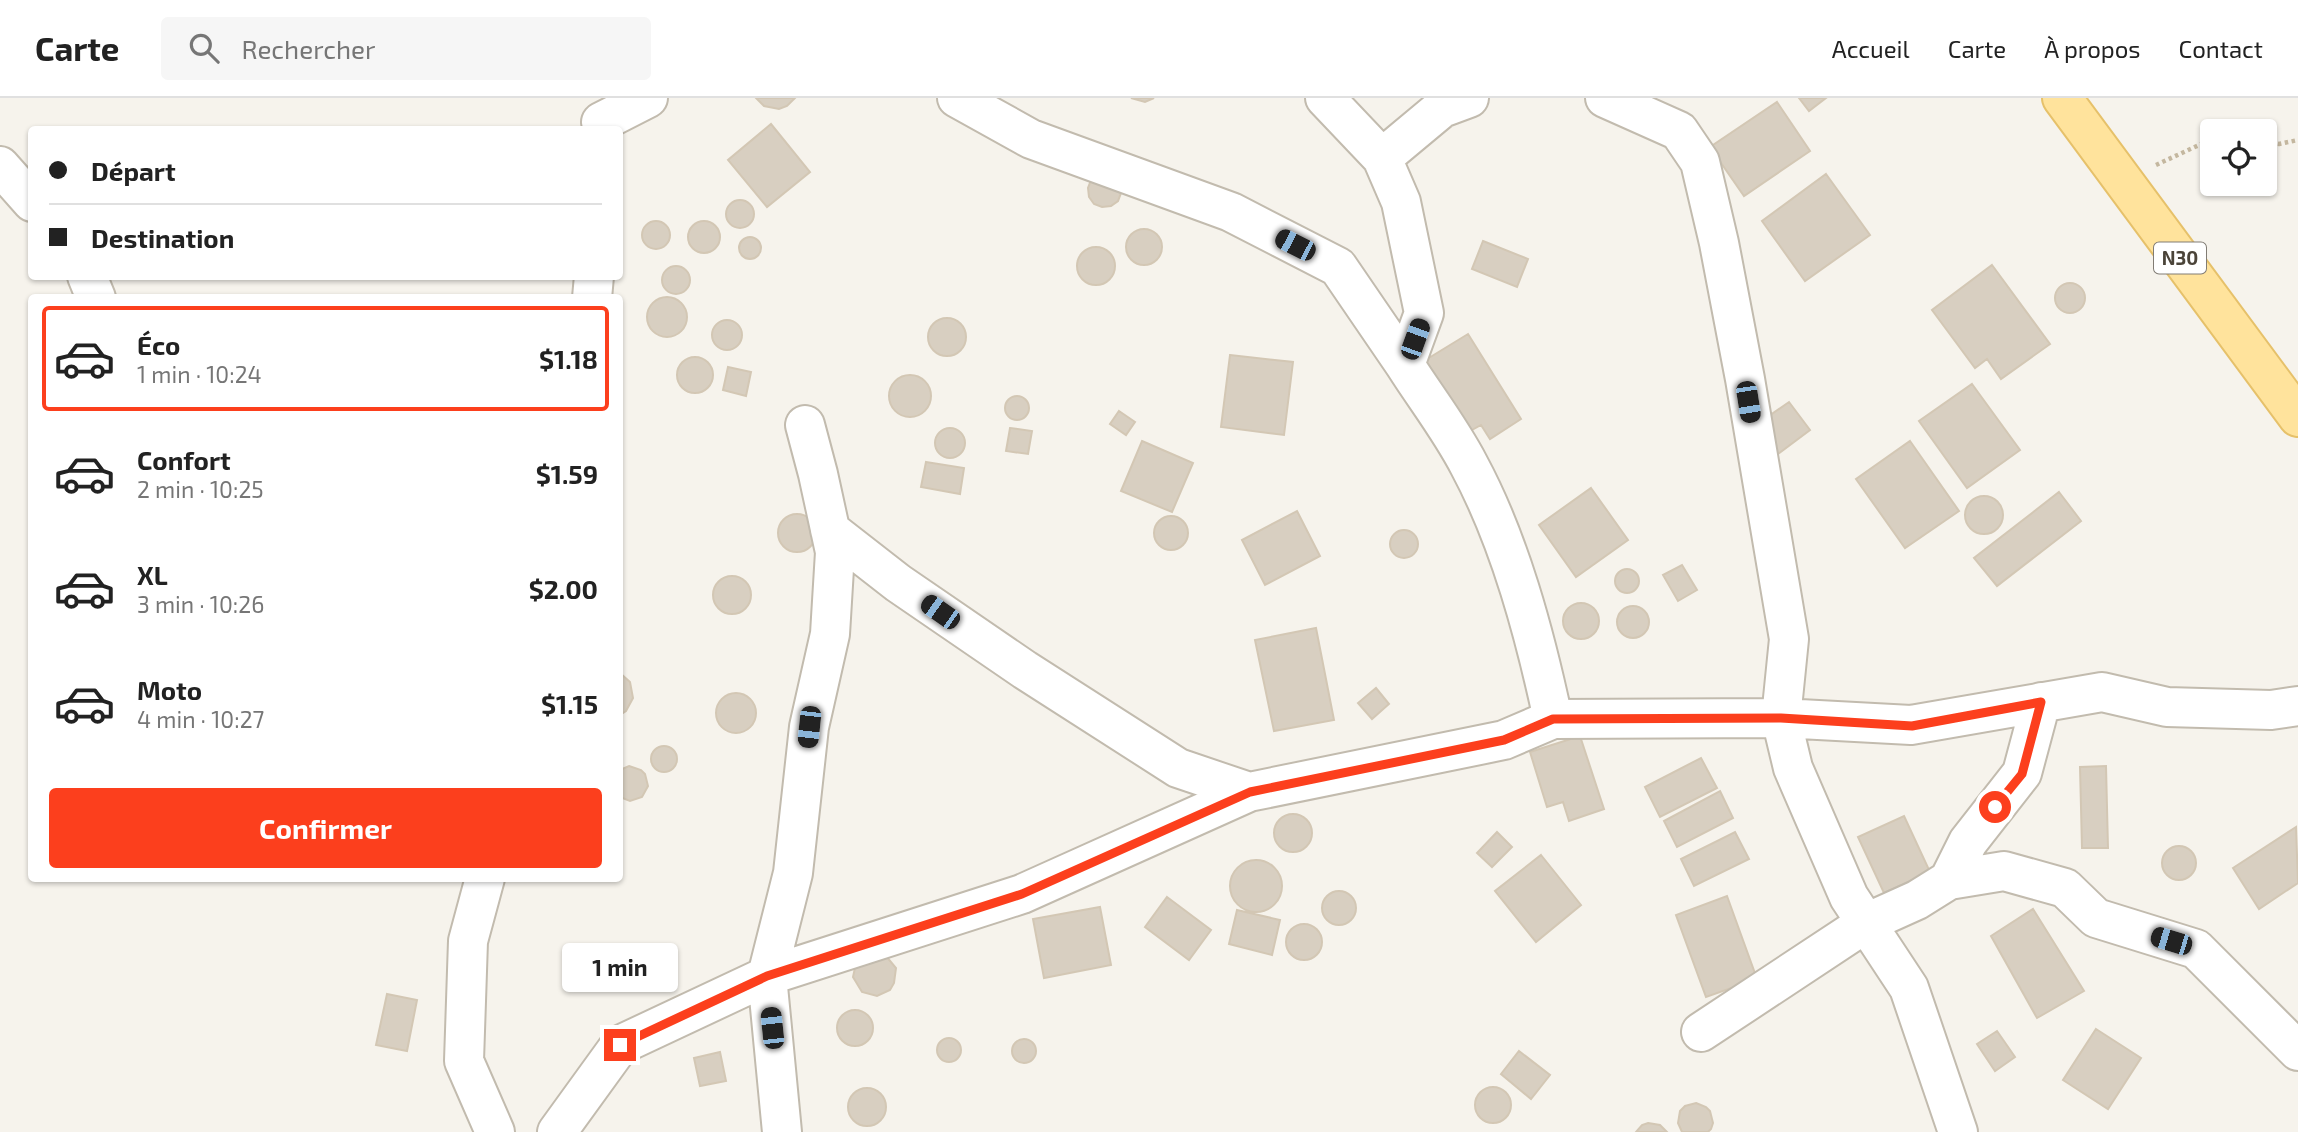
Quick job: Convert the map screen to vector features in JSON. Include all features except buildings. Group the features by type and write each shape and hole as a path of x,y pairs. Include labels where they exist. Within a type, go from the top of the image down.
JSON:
{"main road":[{"name":"N30","path":"2062,98 2298,417"}],"street":[{"path":"596,117 648,98"},
{"path":"957,98 1031,139 1231,212 1338,267 1469,464 1503,542 1537,645 1553,719"},
{"path":"1325,98 1382,158 1401,202 1424,313 1405,365"},
{"path":"1382,158 1442,108 1469,98"},
{"path":"1605,98 1679,131 1700,162 1719,243 1745,379 1789,639 1781,718 1793,768 1850,897 1909,988 1958,1132"},
{"path":"0,166 28,198"},
{"path":"782,1132 767,976 793,873 809,727 830,634 835,552 805,425"},
{"path":"830,530 898,583 990,647 1178,768 1250,792"},
{"path":"557,1132 620,1045 767,976 1022,894 1250,792 1504,740 1553,719 1781,718 1912,726 2102,692 2167,707 2271,710 2298,706"},
{"path":"1949,880 1968,842 2022,774 2041,702"},
{"path":"1701,1031 1866,923 1917,900 1949,880 2004,871 2065,888 2096,918 2196,949 2298,1051"},
{"path":"484,882 468,941 464,1061 495,1132"}],"path":[{"path":"2277,144 2298,140"},
{"path":"2122,180 2200,144"}],"route":[{"path":"620,1045 767,976 1022,894 1250,792 1504,740 1553,719 1781,718 1912,726 2041,702 2022,774 1995,807"}]}
